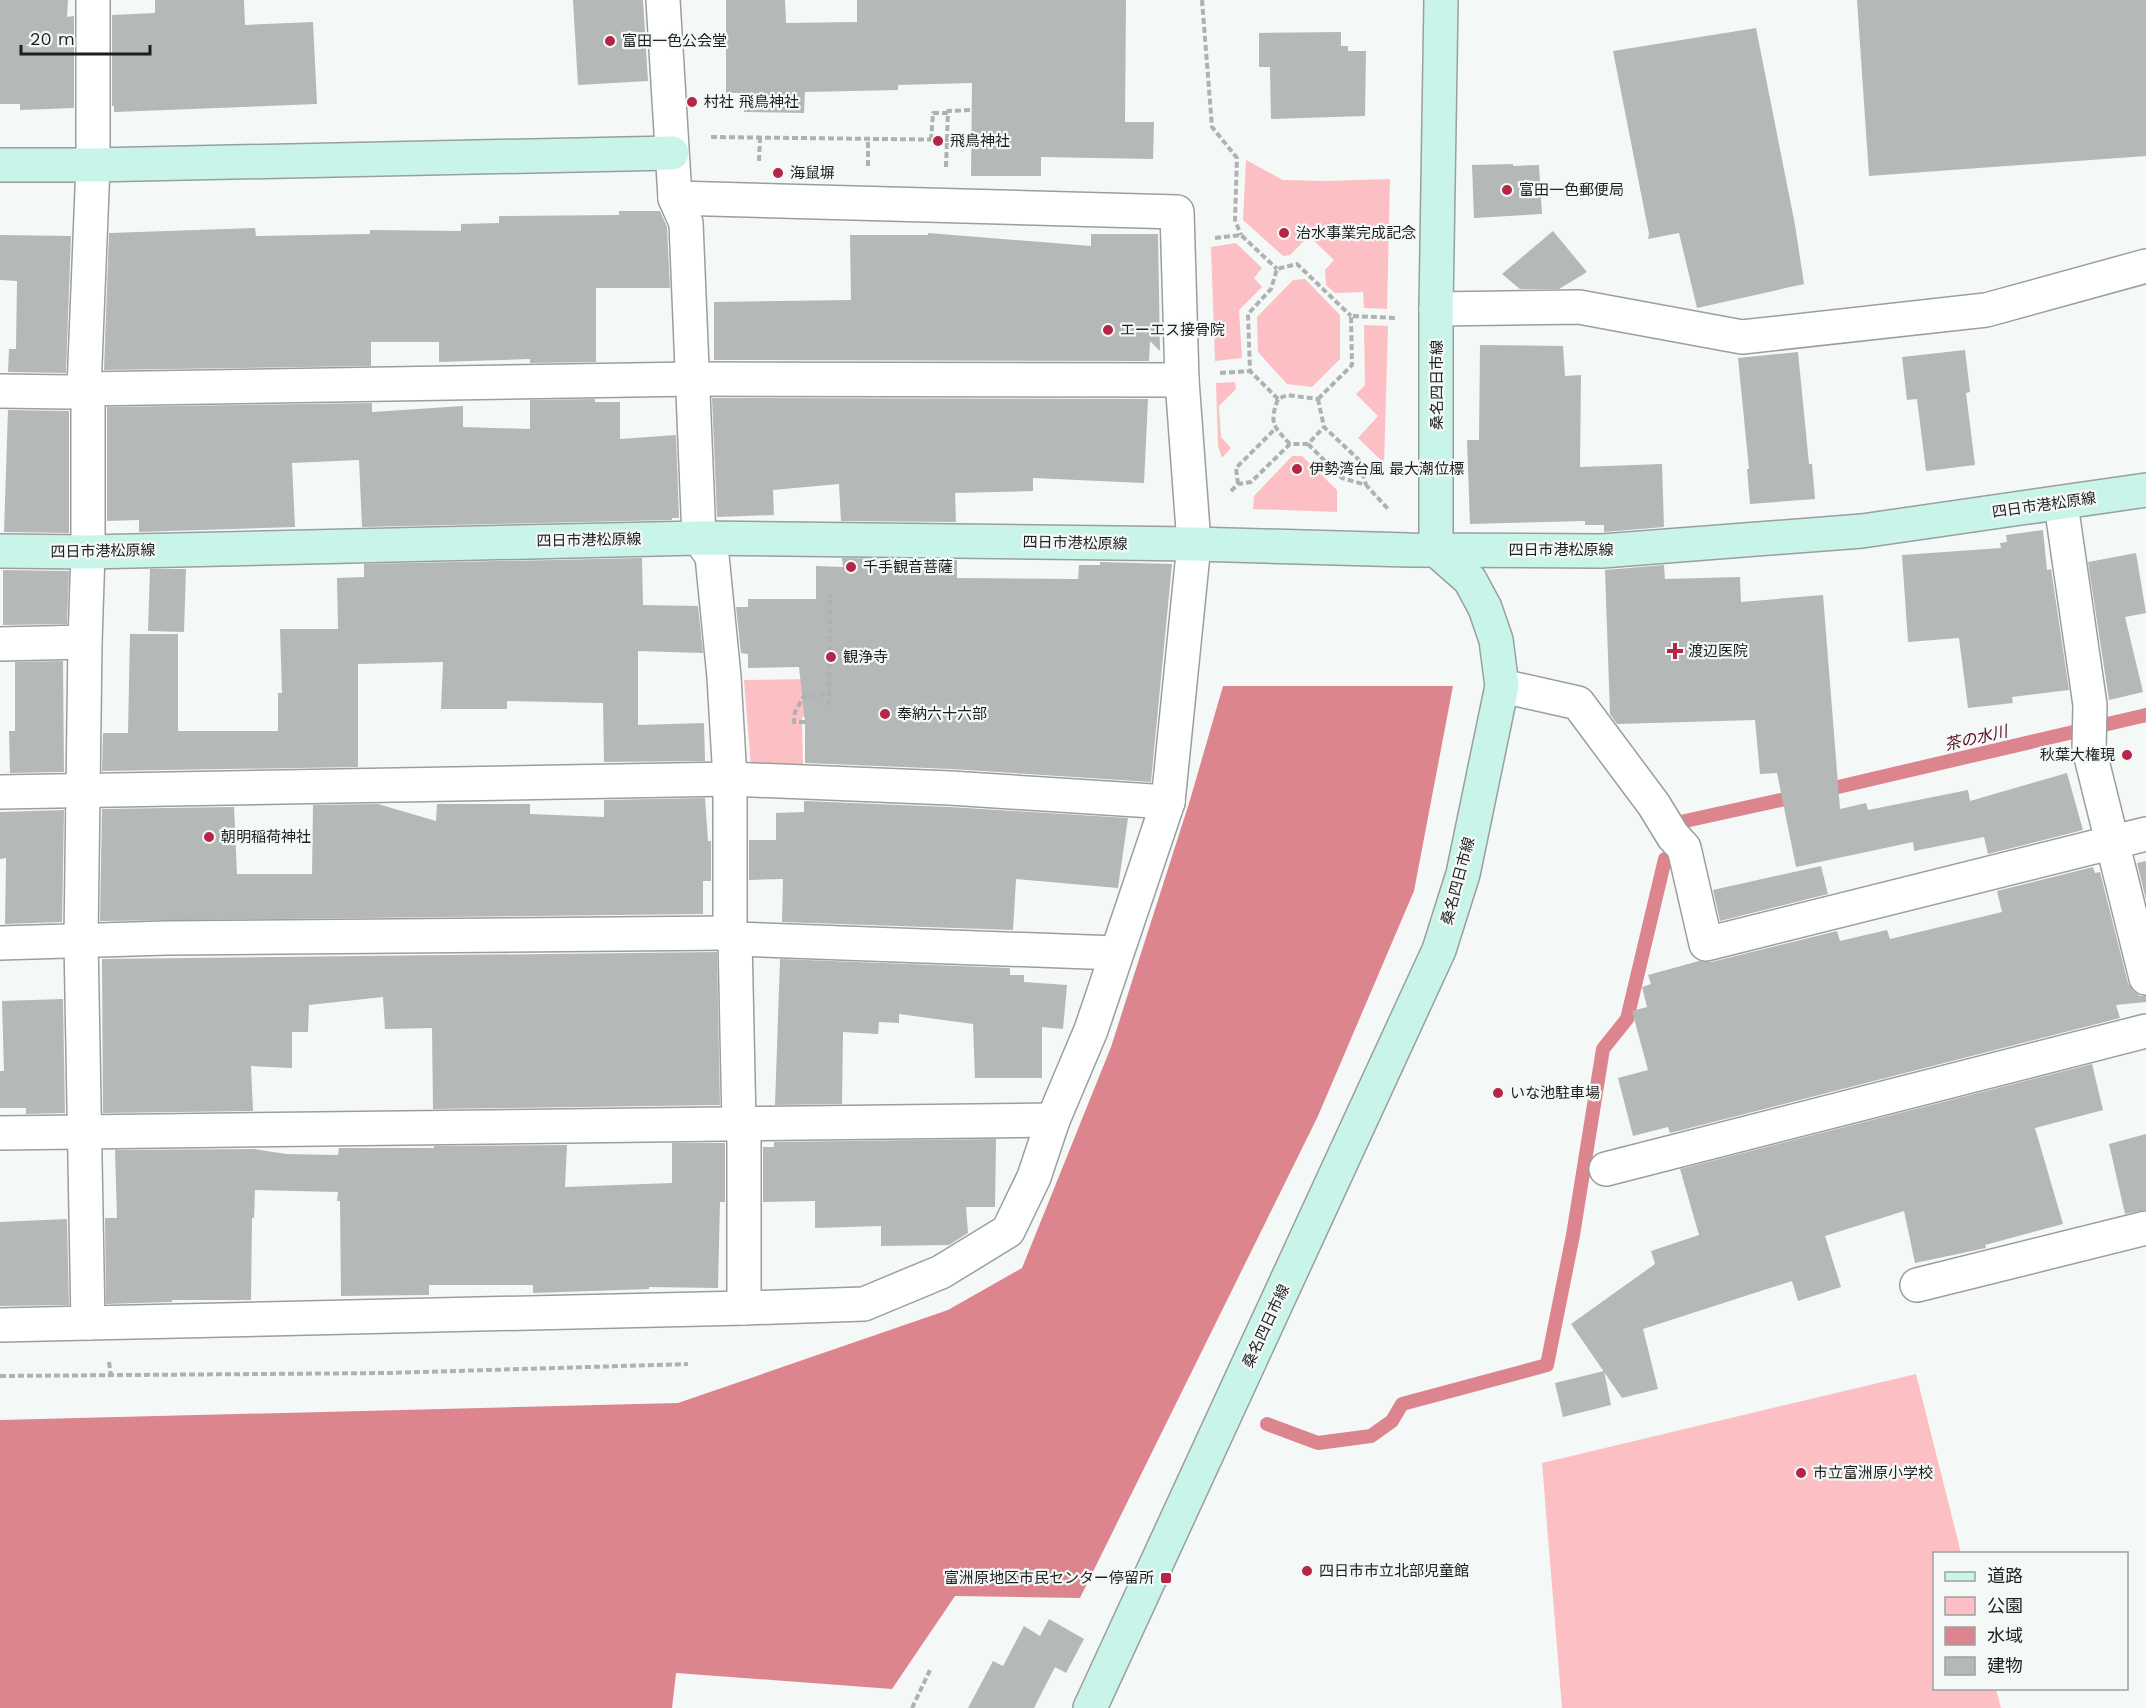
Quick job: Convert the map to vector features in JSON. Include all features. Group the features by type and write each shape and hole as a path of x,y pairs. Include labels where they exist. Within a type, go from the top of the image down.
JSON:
{"main road":[{"name":"桑名四日市線","path":"1090,1708 1439,950 1463,874 1502,686 1496,640 1485,608 1470,580 1423,550 1436,309 1441,0"},
{"path":"0,165 672,153"},
{"name":"四日市港松原線","path":"0,551 88,552 699,538 1602,551 1862,531 2146,490"}],"street":[{"path":"88,1323 81,940 88,552 88,404 84,389 93,165 93,0"},
{"path":"663,0 675,198 686,223 699,538 712,556 724,677 730,779 733,936 742,1123 744,1308"},
{"path":"0,1325 864,1304 941,1272 1008,1231 1034,1177 1053,1120 1091,1030 1168,802 1201,545 1182,380 1177,212 675,198"},
{"path":"1436,309 1579,307 1742,337 1986,310 2146,266"},
{"path":"0,391 68,392 84,389 693,379 1182,380"},
{"path":"2061,504 2090,705 2089,749 2146,978"},
{"path":"0,644 85,642"},
{"path":"1502,686 1578,703 1684,848 1706,944 2146,834"},
{"path":"0,792 730,779 950,788 1168,802"},
{"path":"0,943 81,940 733,936 1116,953"},
{"path":"1606,1169 2146,1031"},
{"path":"0,1133 1053,1120"},
{"path":"1917,1285 2146,1227"}],"path":[{"path":"1202,0 1212,127 1238,159 1235,220 1241,235 1277,269"},
{"path":"931,140 933,113 972,110"},
{"path":"946,174 948,113"},
{"path":"704,137 969,140"},
{"path":"868,140 868,166"},
{"path":"1217,238 1241,235"},
{"path":"1277,269 1297,264 1351,316 1398,319"},
{"path":"1277,269 1271,289 1248,314 1250,371 1278,399"},
{"path":"1318,399 1352,364 1351,316"},
{"path":"1221,373 1250,371"},
{"path":"1290,444 1275,429 1272,416 1278,399 1287,394 1318,399"},
{"path":"1318,399 1324,427 1359,460 1366,485 1396,517"},
{"path":"1308,444 1324,427"},
{"path":"1238,484 1236,468 1275,429"},
{"path":"1230,492 1238,484 1251,482 1290,444 1308,444 1342,478 1366,485"},
{"path":"828,705 830,593"},
{"path":"805,722 794,722 795,712 804,696 828,694"},
{"path":"0,1376 389,1373 688,1365"},
{"path":"912,1708 930,1670"}],"green space":[{"path":"1246,160 1283,180 1390,179 1387,309 1364,308 1363,292 1335,293 1326,285 1325,270 1334,260 1309,236 1290,255 1283,256 1243,220"},
{"path":"1236,243 1262,268 1254,278 1262,287 1239,310 1242,358 1215,361 1211,247"},
{"path":"1305,279 1340,315 1340,359 1312,387 1287,384 1258,352 1257,317 1293,280"},
{"path":"1364,325 1388,326 1384,463 1358,438 1378,416 1356,394 1365,385"},
{"path":"1235,382 1236,389 1219,406 1221,437 1231,448 1222,458 1218,446 1216,383"},
{"path":"1292,456 1302,456 1337,490 1337,512 1253,509 1254,496"},
{"path":"815,679 812,716 802,717 803,767 751,767 744,680"},
{"path":"1916,1374 1961,1552 1933,1552 1933,1690 1996,1690 2001,1708 1562,1708 1542,1463"}],"water":[{"path":"1223,686 1453,686 1414,891 1318,1116 1080,1598 955,1596 892,1689 676,1673 672,1708 0,1708 0,1420 678,1403 948,1310 1022,1268 1111,1047 1190,800"}],"building":[{"path":"0,0 68,0 67,17 74,16 74,108 20,110 20,104 0,104"},
{"path":"155,0 244,0 245,25 313,22 317,104 114,112 114,106 112,106 112,15 155,13"},
{"name":"富田一色公会堂","path":"573,0 643,0 648,81 578,85"},
{"path":"726,0 785,0 786,23 857,22 857,0 1126,0 1125,122 1154,122 1153,159 1041,157 1041,176 971,176 972,83 898,85 898,90 805,92 804,113 744,112 744,93 726,93"},
{"path":"1857,0 2146,0 2146,156 1869,176"},
{"path":"1756,28 1795,225 1804,284 1697,308 1679,233 1648,239 1649,234 1613,51"},
{"path":"1341,32 1341,46 1348,46 1348,51 1366,51 1365,116 1271,119 1270,67 1259,67 1259,33"},
{"name":"富田一色郵便局","path":"1513,164 1513,166 1539,165 1542,214 1474,218 1472,165"},
{"path":"619,211 660,211 667,227 670,288 596,288 596,362 530,363 530,359 439,362 439,342 371,342 371,366 104,370 109,233 255,228 256,236 370,234 370,230 461,231 461,224 499,223 499,216 619,215"},
{"path":"1553,231 1587,272 1559,289 1520,289 1502,274"},
{"path":"928,233 1091,246 1091,234 1158,234 1160,351 1150,341 1149,361 714,360 714,302 851,300 850,235 928,235"},
{"path":"0,235 71,236 66,373 8,372 9,349 16,349 17,281 0,280"},
{"path":"1480,345 1563,346 1565,376 1581,375 1580,467 1662,464 1664,527 1604,532 1604,525 1585,525 1585,521 1470,524 1467,440 1479,440"},
{"path":"1965,350 1970,392 1966,393 1975,465 1926,471 1917,399 1907,400 1902,357"},
{"path":"1798,352 1809,464 1812,464 1815,499 1750,504 1747,469 1749,469 1738,358"},
{"path":"712,398 1148,399 1144,483 1033,478 1033,491 955,493 956,522 841,521 839,484 773,490 774,515 717,517"},
{"path":"595,399 595,402 620,402 620,439 676,435 679,518 672,518 672,520 362,527 359,460 292,463 295,527 139,532 139,520 107,521 107,407 372,403 372,412 463,406 463,427 530,429 530,400"},
{"path":"8,410 69,411 69,533 4,532"},
{"path":"2043,530 2047,570 2051,569 2069,690 2012,697 2013,703 1968,708 1959,638 1908,642 1902,555 2001,548 2000,543 2007,542 2006,535"},
{"path":"2136,553 2146,613 2125,617 2143,692 2109,700 2088,562"},
{"path":"642,558 643,605 698,606 703,653 638,651 638,725 704,723 705,761 604,762 603,703 507,701 507,709 441,709 443,662 358,664 358,767 102,771 103,733 128,733 130,634 178,634 178,731 278,731 278,693 282,693 280,629 338,629 337,578 364,577 364,564"},
{"path":"842,558 957,560 957,578 1078,579 1079,565 1100,565 1100,562 1172,564 1151,782 951,769 805,763 805,722 799,667 748,668 748,654 741,653 736,607 748,607 748,599 816,599 816,566 843,567"},
{"path":"1664,565 1665,579 1740,577 1741,602 1823,595 1840,809 1866,803 1868,810 1968,790 1970,801 2067,773 2083,830 1988,854 1984,837 1914,851 1913,842 1796,867 1777,773 1760,774 1755,720 1617,724 1610,714 1605,570"},
{"path":"150,569 186,569 184,632 148,631"},
{"path":"3,570 69,571 67,624 3,625"},
{"path":"63,661 64,772 10,773 9,731 15,731 15,662"},
{"path":"705,798 708,841 711,841 711,881 703,881 703,914 100,921 102,809 234,807 237,874 312,874 313,805 378,804 436,821 437,804 530,804 530,814 604,817 604,800"},
{"path":"804,801 1128,818 1118,888 1016,879 1013,930 782,922 783,879 749,880 749,840 776,840 776,813 804,812"},
{"path":"64,810 62,922 5,924 6,858 0,859 0,812"},
{"path":"2146,861 2146,900 2137,863"},
{"path":"1821,866 1828,894 1720,921 1713,890"},
{"path":"2093,867 2095,873 2100,872 2128,983 2133,991 2140,996 2146,996 2146,1002 2116,1005 2120,1018 1670,1133 1668,1127 1633,1136 1618,1078 1648,1070 1632,1011 1647,1007 1642,987 1651,984 1648,975 1699,961 1711,962 1837,931 1840,941 1887,930 1890,939 2002,912 1997,891"},
{"path":"717,952 720,1105 433,1109 432,1028 385,1029 383,997 309,1005 308,1032 292,1032 292,1068 251,1066 253,1111 103,1113 102,959"},
{"path":"780,959 1010,968 1010,975 1024,975 1024,982 1067,985 1063,1029 1042,1027 1042,1078 975,1078 973,1024 899,1014 899,1023 879,1022 878,1034 843,1032 842,1104 775,1105"},
{"path":"63,999 65,1113 26,1114 26,1108 0,1108 0,1071 4,1071 2,1001"},
{"path":"2092,1064 2103,1110 2035,1128 2063,1224 1985,1245 1986,1248 1915,1263 1904,1211 1825,1236 1841,1287 1798,1301 1792,1281 1643,1329 1658,1389 1622,1398 1571,1324 1655,1264 1651,1251 1699,1235 1680,1169"},
{"path":"2146,1134 2146,1210 2125,1214 2109,1144"},
{"path":"996,1139 995,1207 966,1207 968,1233 949,1245 881,1246 881,1226 815,1228 815,1201 763,1202 763,1147 774,1147 774,1142"},
{"path":"672,1143 725,1143 725,1202 720,1202 718,1288 649,1287 649,1289 533,1293 533,1285 429,1285 429,1295 341,1296 338,1192 255,1190 254,1218 252,1218 251,1300 172,1300 172,1302 106,1304 105,1218 117,1218 115,1150 254,1149 286,1154 338,1155 339,1148 567,1145 565,1187 672,1183"},
{"path":"67,1219 69,1305 0,1306 0,1222"},
{"path":"1604,1371 1611,1405 1563,1417 1555,1383"},
{"path":"1049,1619 1084,1639 1066,1673 1055,1667 1034,1708 968,1708 993,1661 1003,1666 1024,1626 1040,1636"}],"waterway":[{"name":"茶の水川","path":"1821,791 2146,715"},
{"path":"1676,823 1799,796"},
{"path":"1267,1424 1318,1443 1371,1436 1392,1421 1402,1404 1547,1365 1573,1235 1603,1049 1627,1019 1665,859"}],"place":[{"name":"富田一色公会堂","path":"610,41"},
{"name":"村社 飛鳥神社","path":"692,102"},
{"name":"飛鳥神社","path":"938,141"},
{"name":"海鼠塀","path":"778,173"},
{"name":"富田一色郵便局","path":"1507,190"},
{"name":"治水事業完成記念","path":"1284,233"},
{"name":"エーエス接骨院","path":"1108,330"},
{"name":"伊勢湾台風 最大潮位標","path":"1297,469"},
{"name":"千手観音菩薩","path":"851,567"},
{"name":"渡辺医院","path":"1675,651"},
{"name":"観浄寺","path":"831,657"},
{"name":"奉納六十六部","path":"885,714"},
{"name":"秋葉大権現","path":"2127,755"},
{"name":"朝明稲荷神社","path":"209,837"},
{"name":"いな池駐車場","path":"1498,1093"},
{"name":"市立富洲原小学校","path":"1801,1473"},
{"name":"四日市市立北部児童館","path":"1307,1571"},
{"name":"富洲原地区市民センター停留所","path":"1166,1578"}]}
